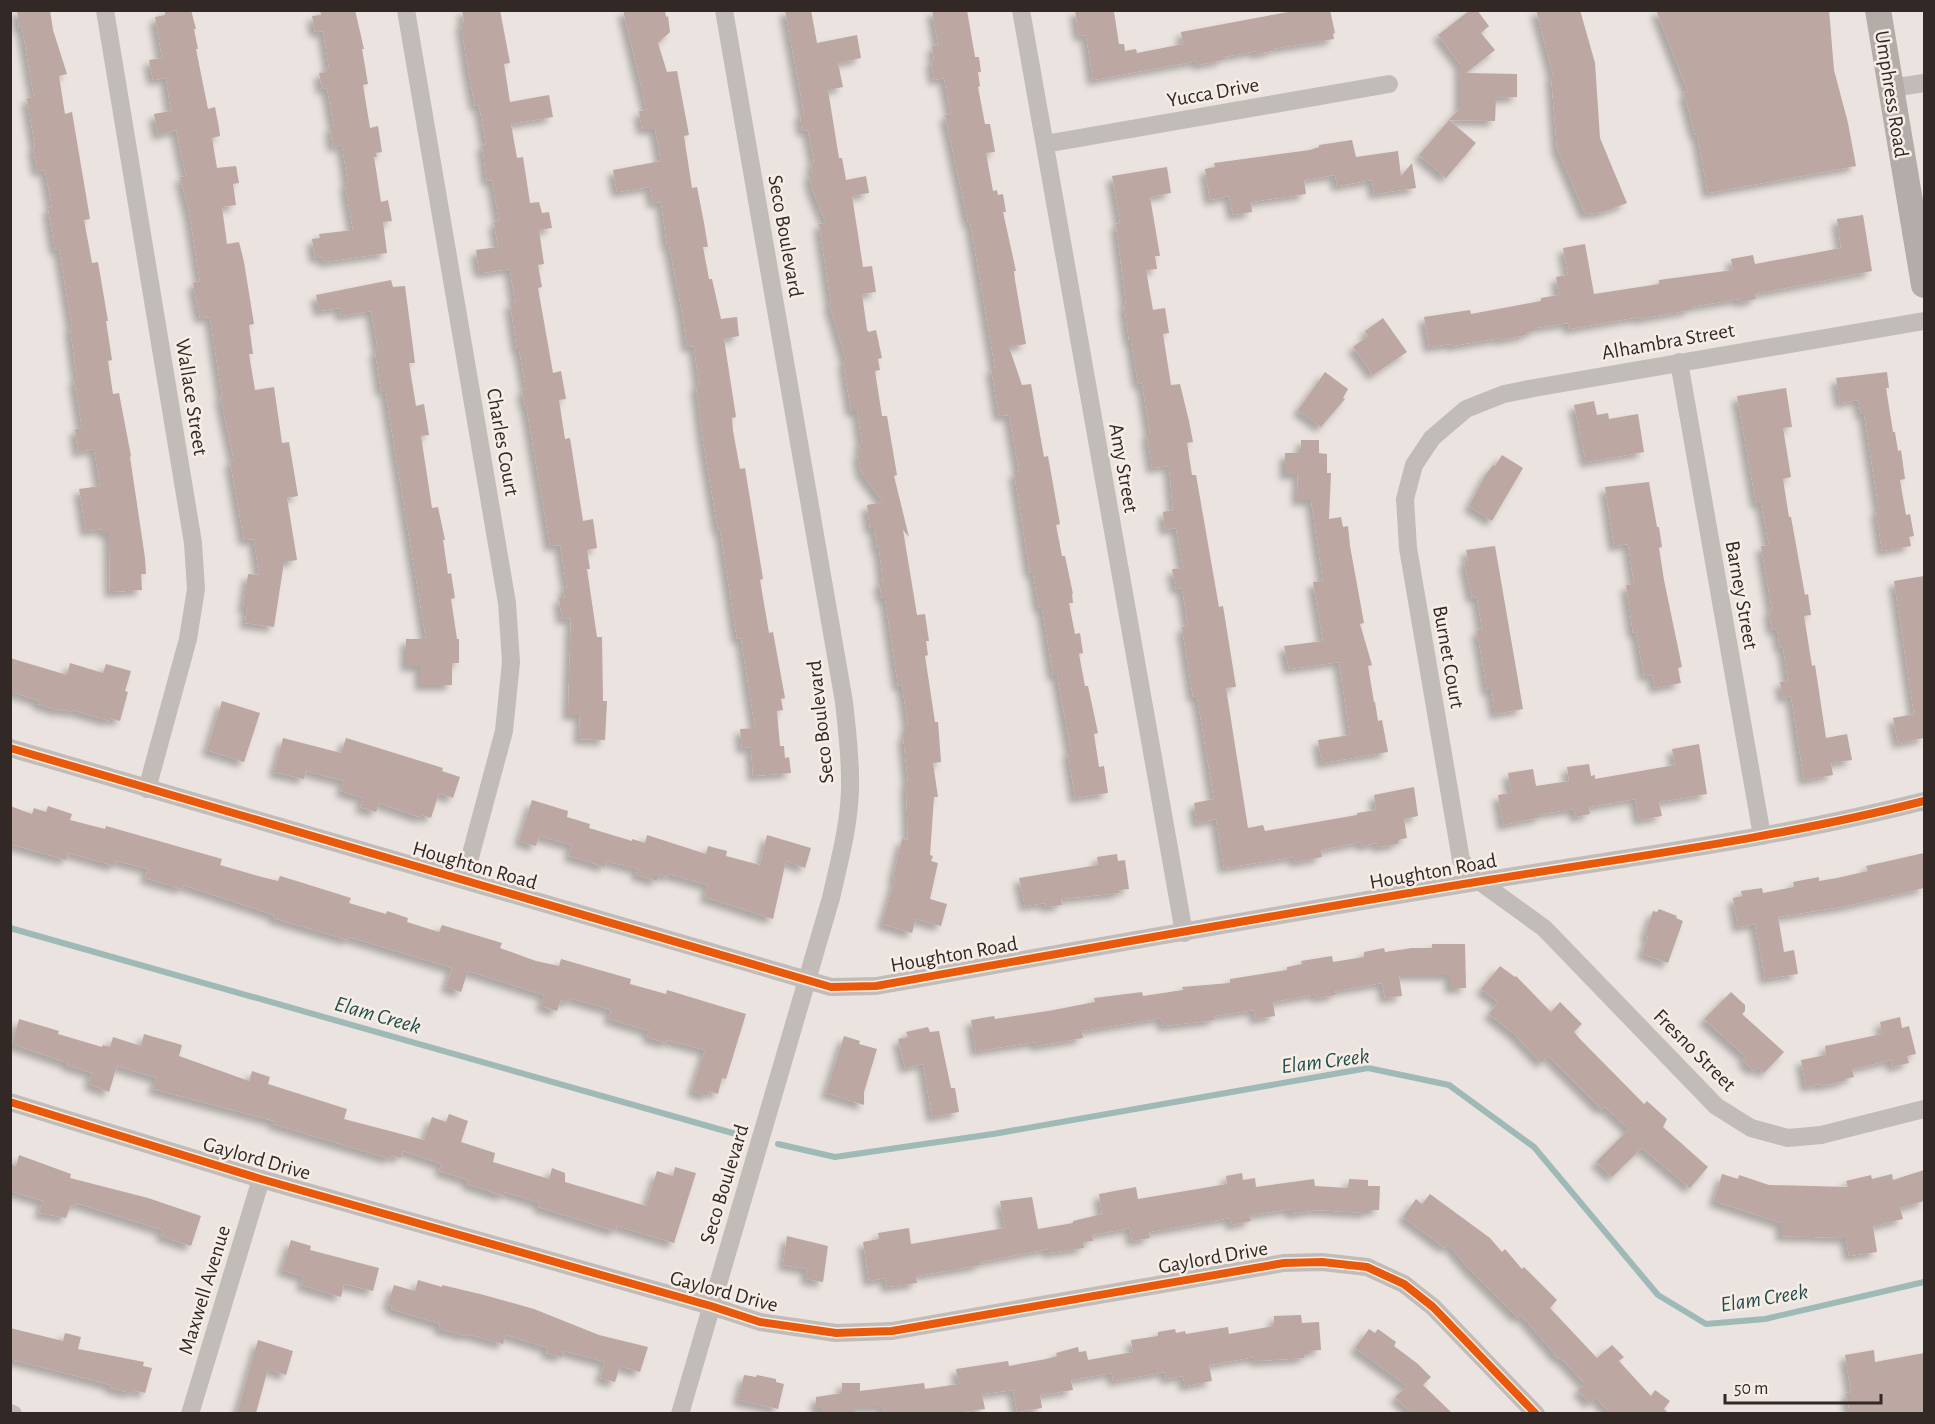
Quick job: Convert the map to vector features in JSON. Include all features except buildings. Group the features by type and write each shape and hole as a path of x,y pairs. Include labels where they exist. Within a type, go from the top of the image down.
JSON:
{"street":[{"name":"Wallace Street","path":"105,10 193,543 196,589 188,639 147,789"},
{"name":"Charles Court","path":"406,10 507,603 512,663 504,731 464,880"},
{"name":"Seco Boulevard","path":"680,1413 808,981 846,836 850,789 844,702 724,10"},
{"name":"Amy Street","path":"1021,10 1184,933"},
{"name":"Umphress Road","path":"1878,10 1924,285"},
{"path":"1891,88 1924,83"},
{"name":"Yucca Drive","path":"1044,144 1389,84"},
{"name":"Alhambra Street","path":"1432,438 1466,409 1504,394 1924,321"},
{"name":"Barney Street","path":"1679,362 1762,836"},
{"name":"Burnet Court","path":"1432,438 1414,465 1405,499 1408,548 1461,860 1479,881"},
{"name":"Houghton Road","path":"10,748 831,987 876,986 1479,881 1762,836 1924,801"},
{"name":"Fresno Street","path":"1479,881 1544,927 1716,1106 1751,1128 1788,1138 1821,1135 1924,1109"},
{"name":"Gaylord Drive","path":"10,1102 261,1179 711,1306 760,1322 836,1333 892,1331 1284,1263 1322,1262 1367,1267 1404,1284 1433,1307 1536,1413"},
{"name":"Maxwell Avenue","path":"190,1413 261,1179"}],"waterway":[{"name":"Elam Creek","path":"10,928 736,1134"},
{"name":"Elam Creek","path":"778,1144 835,1157 993,1134 1368,1068 1449,1085 1534,1147 1658,1295 1706,1324 1765,1319 1924,1282"}],"cycle path":[{"path":"10,748 831,987 876,986 1330,906 1704,846 1815,826 1924,801"},
{"path":"10,1102 261,1179 711,1306 760,1322 836,1333 892,1331 1284,1263 1322,1262 1367,1267 1404,1284 1433,1307 1536,1414"}]}
